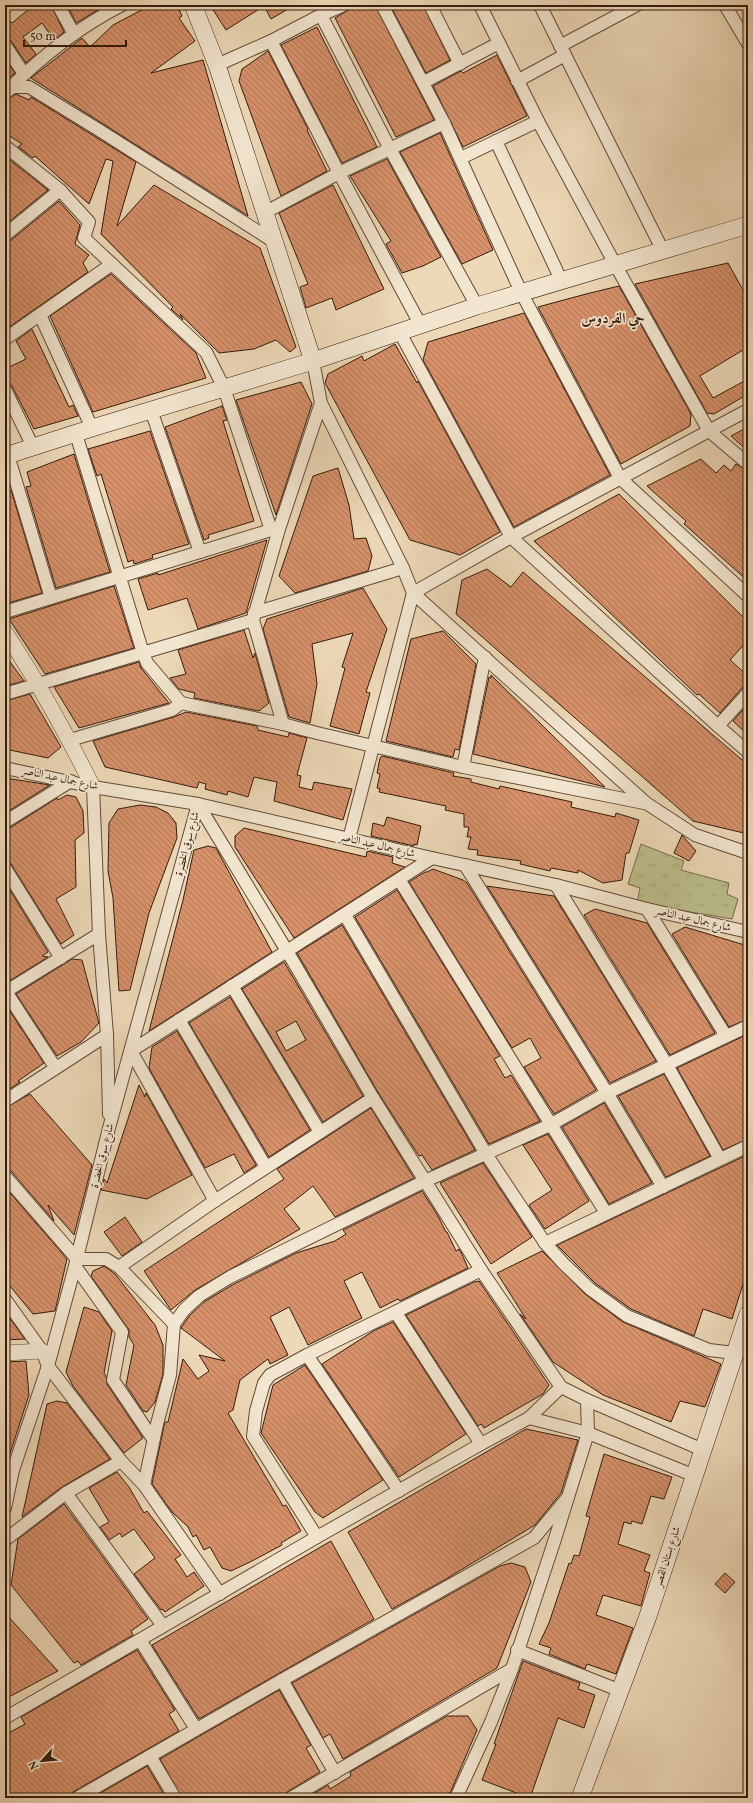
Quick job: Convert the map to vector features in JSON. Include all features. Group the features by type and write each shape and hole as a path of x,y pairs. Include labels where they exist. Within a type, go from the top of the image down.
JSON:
{"main road":[{"path":"194,5 217,65 277,243 314,360"},
{"path":"7,456 92,428 314,360 521,292 562,282 748,225"},
{"name":"شارع بستان القصر","path":"580,1798 648,1616 748,1314"}],"street":[{"path":"58,5 74,34"},
{"path":"5,92 36,62 93,20 122,5"},
{"path":"217,65 272,41 321,15 344,5"},
{"path":"382,5 424,82 461,158 521,292 620,478 748,596"},
{"path":"430,5 460,64"},
{"path":"480,5 538,121 616,266 709,431 748,464"},
{"path":"540,5 663,251"},
{"path":"517,81 563,50 637,5"},
{"path":"725,5 748,44"},
{"path":"321,15 390,149 477,306"},
{"path":"272,41 339,174 420,324"},
{"path":"424,82 499,43"},
{"path":"5,45 24,74"},
{"path":"5,92 13,87 29,87 277,243"},
{"path":"461,158 538,121"},
{"path":"266,212 339,174 444,123"},
{"path":"496,141 562,282"},
{"path":"5,146 60,190 89,222 84,238 206,352 224,388 275,529"},
{"path":"5,235 60,190"},
{"path":"5,339 112,264"},
{"path":"40,315 92,428"},
{"path":"399,332 511,537 748,752"},
{"path":"314,360 321,403 403,568 413,593 486,657 646,803 695,835 748,853"},
{"path":"5,389 33,447"},
{"path":"283,724 254,617 275,529 321,403"},
{"path":"151,410 200,552"},
{"path":"349,839 413,593 511,537 748,410"},
{"path":"76,434 142,653 147,663 181,703 283,724 463,767 646,803"},
{"path":"7,456 51,598"},
{"path":"5,612 275,529"},
{"path":"5,694 142,653 403,568"},
{"path":"5,632 38,683 70,740 92,787 99,934 107,1035 109,1128"},
{"path":"463,767 486,657"},
{"path":"718,726 748,693"},
{"path":"70,740 172,710 181,703"},
{"name":"شارع جمال عبد الناصر","path":"5,768 71,781 92,787 198,804 556,885 647,909 747,929"},
{"path":"5,822 71,781"},
{"path":"198,804 287,951 373,1098 481,1270 561,1387 587,1400 703,1450"},
{"name":"شارع سوق الخضرة","path":"5,1508 13,1470 48,1366 76,1262 109,1128 198,804"},
{"path":"215,1200 131,1051 400,881 432,858"},
{"path":"465,865 607,1093 663,1187"},
{"path":"5,868 61,958"},
{"path":"400,881 606,1213"},
{"path":"556,885 667,1065 720,1159"},
{"path":"647,909 726,1036"},
{"path":"345,915 486,1154 546,1243 562,1263 590,1289 627,1316 709,1350 735,1353"},
{"path":"55,1068 5,991 99,934"},
{"path":"232,986 320,1132"},
{"path":"179,1020 266,1167"},
{"path":"144,1485 153,1439 170,1375 174,1324 184,1310 200,1296 230,1276 426,1182 550,1125 607,1093 748,1026"},
{"path":"5,1101 107,1035"},
{"path":"119,1267 215,1200 373,1098"},
{"path":"546,1243 748,1146"},
{"path":"5,1176 76,1262 122,1332 113,1380 153,1439"},
{"path":"76,1262 106,1259 119,1267 174,1324"},
{"path":"317,1537 253,1436 256,1411 264,1383 270,1375 307,1355 396,1313 481,1270"},
{"path":"5,1299 42,1351 48,1366 121,1461 144,1485 220,1594"},
{"path":"396,1313 481,1444"},
{"path":"5,1353 42,1351"},
{"path":"307,1355 399,1491"},
{"path":"5,1718 317,1537 529,1418 561,1387"},
{"path":"456,1798 491,1722 512,1669 588,1433 587,1400"},
{"path":"529,1418 588,1433 695,1476"},
{"path":"5,1540 66,1493 121,1461"},
{"path":"66,1493 163,1626"},
{"path":"77,1798 534,1538 568,1497"},
{"path":"140,1640 196,1729"},
{"path":"517,1650 621,1691"},
{"path":"290,1798 512,1669"},
{"path":"282,1680 335,1773"},
{"path":"150,1756 175,1798"}],"green space":[{"path":"641,844 684,861 681,870 729,883 727,894 738,899 732,919 637,903 640,888 628,884"}],"building":[{"path":"27,5 51,5 64,32 54,40 42,23 23,37 36,54 26,63 11,41 5,38 5,16 12,23 29,9"},
{"path":"67,5 106,5 76,23"},
{"path":"151,5 177,5 182,16 179,18 195,41 151,73 203,60 248,216 31,78 82,38 90,47 113,25"},
{"path":"210,5 295,5 271,19 264,6 226,30"},
{"path":"357,5 375,5 434,120 396,137 335,18"},
{"path":"390,5 423,5 450,60 426,73"},
{"path":"317,27 377,147 342,163 281,45"},
{"path":"268,51 308,129 307,130 327,171 281,196 239,81 242,69"},
{"path":"497,55 527,116 463,147 433,86 461,71 463,73"},
{"path":"5,59 15,73 5,81"},
{"path":"16,94 29,100 31,97 136,162 117,226 154,185 260,248 296,347 290,352 276,340 254,349 219,353 180,314 183,320 171,309 173,307 101,234 113,161 106,159 89,204 35,156 33,158 18,147 22,144 5,133 5,105 8,99"},
{"path":"440,133 493,250 462,264 400,152"},
{"path":"5,156 48,190 5,225"},
{"path":"387,159 441,257 423,266 402,273 386,244 391,241 350,176"},
{"path":"333,185 384,289 336,310 332,298 306,308 300,287 308,284 279,213"},
{"path":"59,201 80,225 75,244 89,255 83,263 88,272 5,330 5,242 10,241"},
{"path":"728,263 748,299 748,347 700,376 713,398 748,379 748,394 714,414 707,413 635,284"},
{"path":"111,274 196,353 206,378 93,412 50,316"},
{"path":"619,286 691,414 690,426 621,464 538,307"},
{"path":"524,313 610,475 514,527 423,360 428,342"},
{"path":"32,329 69,407 73,405 78,416 34,429 12,386 5,382 5,369 26,359 16,341"},
{"path":"395,344 417,383 418,381 500,532 460,555 410,540 325,383 328,374 362,356 364,361"},
{"path":"301,382 312,404 276,515 236,400"},
{"path":"222,406 227,420 223,421 254,521 208,535 209,538 204,540 165,427"},
{"path":"748,427 748,451 731,436"},
{"path":"150,431 189,544 152,555 153,558 134,564 133,560 128,562 101,474 97,476 88,449"},
{"path":"74,454 110,572 56,588 26,487 31,486 27,472"},
{"path":"701,459 716,473 724,465 731,471 736,464 748,471 748,581 684,524 686,521 647,486"},
{"path":"338,468 349,505 354,539 366,538 372,556 368,571 295,593 279,576 313,476"},
{"path":"11,490 42,593 5,604 5,492"},
{"path":"619,494 748,622 748,640 730,660 748,676 748,686 742,688 720,713 699,694 697,695 534,541"},
{"path":"267,540 246,613 198,629 187,598 148,610 138,579 158,573 158,575"},
{"path":"487,569 511,587 523,572 748,765 748,834 693,821 456,614 462,580"},
{"path":"114,586 134,648 45,674 9,619"},
{"path":"363,588 387,629 366,692 370,693 359,734 330,726 345,668 342,667 353,633 312,644 317,684 310,723 289,717 263,629 267,619"},
{"path":"244,630 253,658 255,653 269,703 259,711 194,698 195,693 179,689 170,678 186,674 178,650"},
{"path":"443,631 476,664 459,750 455,749 453,757 386,741 411,639"},
{"path":"5,655 24,681 5,686"},
{"path":"139,662 141,668 169,703 79,728 54,687"},
{"path":"491,675 605,787 473,754 489,677 491,678"},
{"path":"30,694 61,747 48,758 5,749 5,701"},
{"path":"748,704 748,735 733,721"},
{"path":"186,712 257,726 258,730 288,737 289,733 307,738 297,775 301,776 299,787 312,790 314,782 352,789 343,820 274,801 277,782 254,777 248,797 228,791 227,795 205,789 206,784 199,782 197,788 105,767 93,741 174,717"},
{"path":"382,756 454,773 453,776 471,779 471,782 499,789 500,786 572,802 571,807 615,817 616,813 639,820 629,853 626,853 622,880 603,883 578,870 578,873 551,868 550,871 520,864 521,861 477,855 478,850 468,849 471,837 467,837 469,827 464,827 464,814 445,810 446,806 379,792 380,789 377,788 380,774 377,773 380,758"},
{"path":"5,778 50,785 7,812 5,808"},
{"path":"67,795 76,797 83,811 84,833 75,840 76,887 56,899 74,935 61,944 11,864 5,861 5,831 57,798 58,800"},
{"path":"140,805 156,807 168,813 176,823 177,838 149,913 130,990 119,991 113,898 108,871 109,823 118,809"},
{"path":"387,817 421,826 417,845 414,844 414,846 371,836 373,823 384,826"},
{"path":"244,828 366,857 367,851 393,857 392,863 405,867 294,938 235,847 235,836"},
{"path":"682,835 696,851 689,861 674,853"},
{"path":"208,846 216,848 272,952 149,1031 183,900 194,850"},
{"path":"433,869 463,880 467,883 596,1090 554,1114 524,1067 541,1058 530,1038 512,1048 409,882"},
{"path":"5,882 48,952 42,956 48,957 6,983"},
{"path":"487,886 554,896 656,1061 610,1083"},
{"path":"397,890 500,1056 494,1059 505,1078 511,1075 540,1121 489,1144 355,917"},
{"path":"595,909 647,923 715,1033 670,1055 584,915"},
{"path":"342,925 475,1150 432,1170 422,1155 419,1156 379,1094 297,953"},
{"path":"685,927 748,946 748,1019 729,1027 672,934"},
{"path":"72,959 82,960 99,1023 81,1042 57,1056 16,994"},
{"path":"284,962 363,1096 323,1122 242,989","holes":["296,1021 306,1040 286,1051 276,1032"]},
{"path":"230,997 310,1130 269,1157 189,1023"},
{"path":"5,1004 44,1063 5,1092"},
{"path":"177,1031 256,1165 244,1173 234,1154 205,1168 149,1068 152,1047"},
{"path":"748,1034 748,1139 723,1150 677,1068"},
{"path":"664,1074 710,1156 666,1177 618,1096"},
{"path":"139,1085 145,1097 146,1093 192,1175 147,1199 101,1190 104,1179 107,1183"},
{"path":"30,1094 92,1165 74,1235 48,1205 54,1221 11,1171 5,1169 5,1108"},
{"path":"604,1103 652,1183 609,1204 562,1127"},
{"path":"371,1108 414,1178 335,1217 313,1186 284,1209 300,1229 195,1290 171,1310 144,1271 284,1179 277,1169"},
{"path":"548,1134 589,1201 545,1229 529,1205 552,1190 523,1145"},
{"path":"745,1156 748,1159 748,1268 732,1319 703,1309 694,1336 631,1309 595,1283 557,1245"},
{"path":"483,1163 532,1237 491,1264 440,1183"},
{"path":"5,1187 67,1259 55,1311 33,1314 5,1280"},
{"path":"422,1191 438,1216 456,1251 459,1249 461,1252 468,1268 400,1301 398,1299 380,1308 362,1272 344,1281 362,1318 308,1345 289,1307 270,1317 288,1355 270,1364 268,1359 240,1380 233,1410 228,1413 283,1506 286,1505 301,1531 281,1543 282,1545 231,1571 222,1568 210,1547 204,1550 196,1535 193,1537 188,1527 172,1512 152,1484 164,1426 165,1422 168,1422 183,1359 198,1379 209,1371 199,1355 225,1361 181,1328 190,1315 204,1302 234,1284 296,1253 335,1241 346,1234 343,1230"},
{"path":"125,1217 142,1242 122,1256 104,1232"},
{"path":"542,1251 585,1294 623,1322 721,1364 705,1407 680,1401 671,1422 603,1395 553,1362 520,1314 526,1319 497,1273"},
{"path":"104,1266 115,1274 155,1325 163,1345 163,1374 155,1402 147,1412 143,1411 126,1385 134,1345 129,1337 129,1330 91,1276 93,1271"},
{"path":"479,1281 549,1385 543,1394 484,1428 481,1424 478,1426 406,1315 474,1282"},
{"path":"84,1307 99,1312 112,1331 104,1373 107,1384 143,1438 124,1453 73,1386 66,1372"},
{"path":"5,1312 25,1339 5,1340"},
{"path":"393,1322 466,1434 399,1477 322,1364 375,1330"},
{"path":"26,1361 29,1395 5,1469 5,1362"},
{"path":"305,1365 383,1480 323,1518 315,1512 261,1433 273,1385"},
{"path":"57,1401 67,1403 110,1459 62,1487 22,1517 47,1404"},
{"path":"526,1429 578,1440 561,1493 535,1525 446,1579 392,1609 348,1532"},
{"path":"604,1454 672,1477 664,1499 651,1496 642,1524 632,1521 631,1524 624,1522 618,1544 650,1555 644,1571 650,1573 641,1606 603,1595 596,1615 633,1628 616,1674 587,1664 585,1669 549,1654 551,1648 539,1644 549,1623 569,1563 571,1564 574,1555 579,1556 590,1517 586,1516"},
{"path":"117,1472 129,1487 144,1513 147,1511 181,1555 175,1559 187,1577 194,1572 204,1586 165,1612 162,1609 161,1610 134,1574 155,1558 134,1529 122,1537 120,1533 109,1540 100,1527 109,1522 89,1488"},
{"path":"64,1504 148,1619 131,1631 133,1635 81,1665 78,1661 74,1663 11,1585 18,1539"},
{"path":"331,1541 374,1619 199,1719 152,1645"},
{"path":"511,1563 525,1567 531,1582 497,1668 343,1759 330,1734 323,1738 292,1683 500,1566"},
{"path":"725,1573 735,1582 725,1593 715,1584"},
{"path":"5,1613 58,1671 5,1699"},
{"path":"137,1650 175,1710 169,1714 179,1731 73,1792 70,1798 5,1798 5,1735 25,1724 21,1717"},
{"path":"523,1661 580,1683 578,1689 595,1695 584,1728 558,1718 530,1798 517,1798 519,1794 482,1780 496,1744 494,1744"},
{"path":"279,1690 311,1745 306,1748 320,1772 287,1792 284,1798 182,1798 160,1759"},
{"path":"447,1716 468,1716 477,1730 448,1798 306,1798 328,1785 330,1789 351,1776 350,1772"},
{"path":"147,1766 166,1798 92,1798"}],"district":[{"name":"حي الفردوس","path":"613,319"}]}
